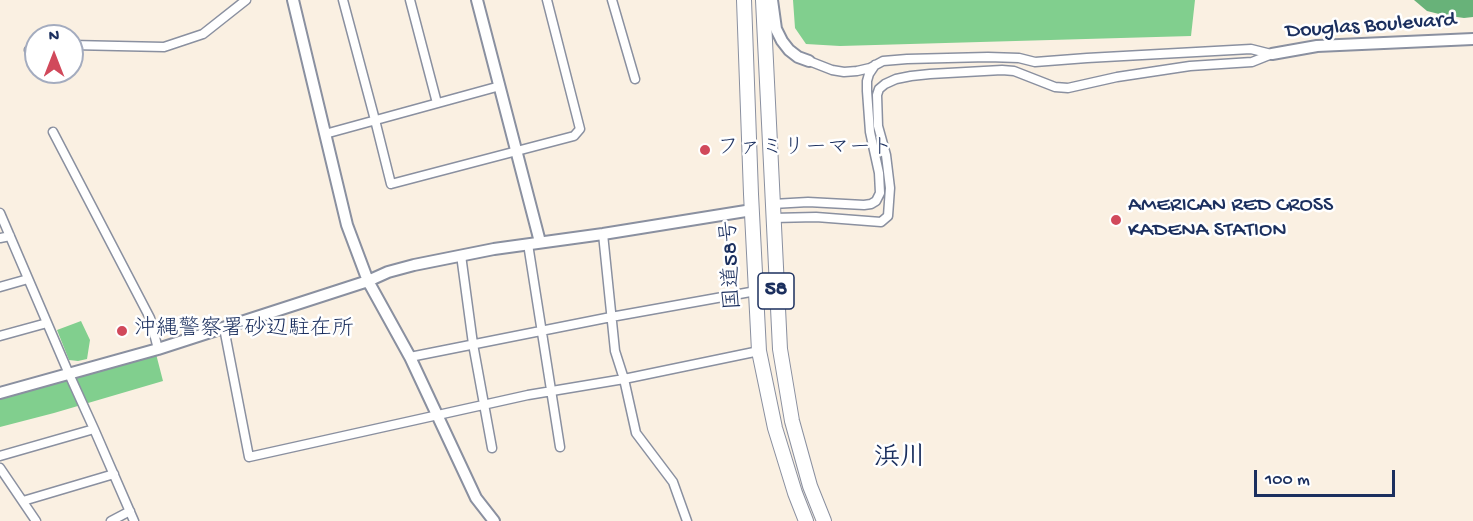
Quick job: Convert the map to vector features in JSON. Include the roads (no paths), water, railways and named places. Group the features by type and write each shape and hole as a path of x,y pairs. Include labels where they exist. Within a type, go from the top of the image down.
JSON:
{"highway":[{"name":"国道58号","path":"744,0 759,351 774,428 806,521"},
{"name":"国道58号","path":"763,0 780,349 792,422 810,486 824,521"}],"street":[{"path":"84,45 164,47 203,34 246,0"},
{"path":"293,0 347,225 368,281 410,357 476,498 494,521"},
{"path":"343,0 391,184 574,136 580,129 548,0"},
{"path":"410,0 437,103"},
{"path":"477,0 540,242"},
{"path":"612,0 635,79"},
{"path":"772,0 776,28 789,50 798,57 832,70 844,72 857,71 883,61 953,58 1002,70 1055,87 1068,88 1118,77 1190,66 1252,62 1272,54"},
{"name":"Douglas Boulevard","path":"1272,54 1317,46 1473,39"},
{"path":"0,393 158,349 368,281 388,272 461,255 752,210 881,222 888,216 890,188 886,155 878,126 877,95 879,89 896,79 985,67 1019,58 1035,62 1251,49 1272,54"},
{"path":"773,211 808,202 864,205 876,201 880,193 879,173 870,132 867,91 869,74 875,65"},
{"path":"325,134 500,86"},
{"path":"53,132 150,318 158,349"},
{"path":"0,213 134,521"},
{"path":"603,234 615,351 636,433 673,482 687,521"},
{"path":"0,238 10,236"},
{"path":"528,244 560,447"},
{"path":"461,255 473,344 492,448"},
{"path":"0,287 28,279"},
{"path":"410,357 756,291"},
{"path":"0,336 47,323"},
{"path":"224,328 249,457 484,405 552,391 624,380 759,351"},
{"path":"0,456 94,429"},
{"path":"0,468 36,521"},
{"path":"22,501 114,474"},
{"path":"111,521 129,511"}],"place":[{"name":"ファミリーマート","path":"705,150"},
{"name":"AMERICAN RED CROSS KADENA STATION","path":"1116,220"},
{"name":"沖縄警察署砂辺駐在所","path":"122,331"}],"district":[{"name":"浜川","path":"900,460"}]}
